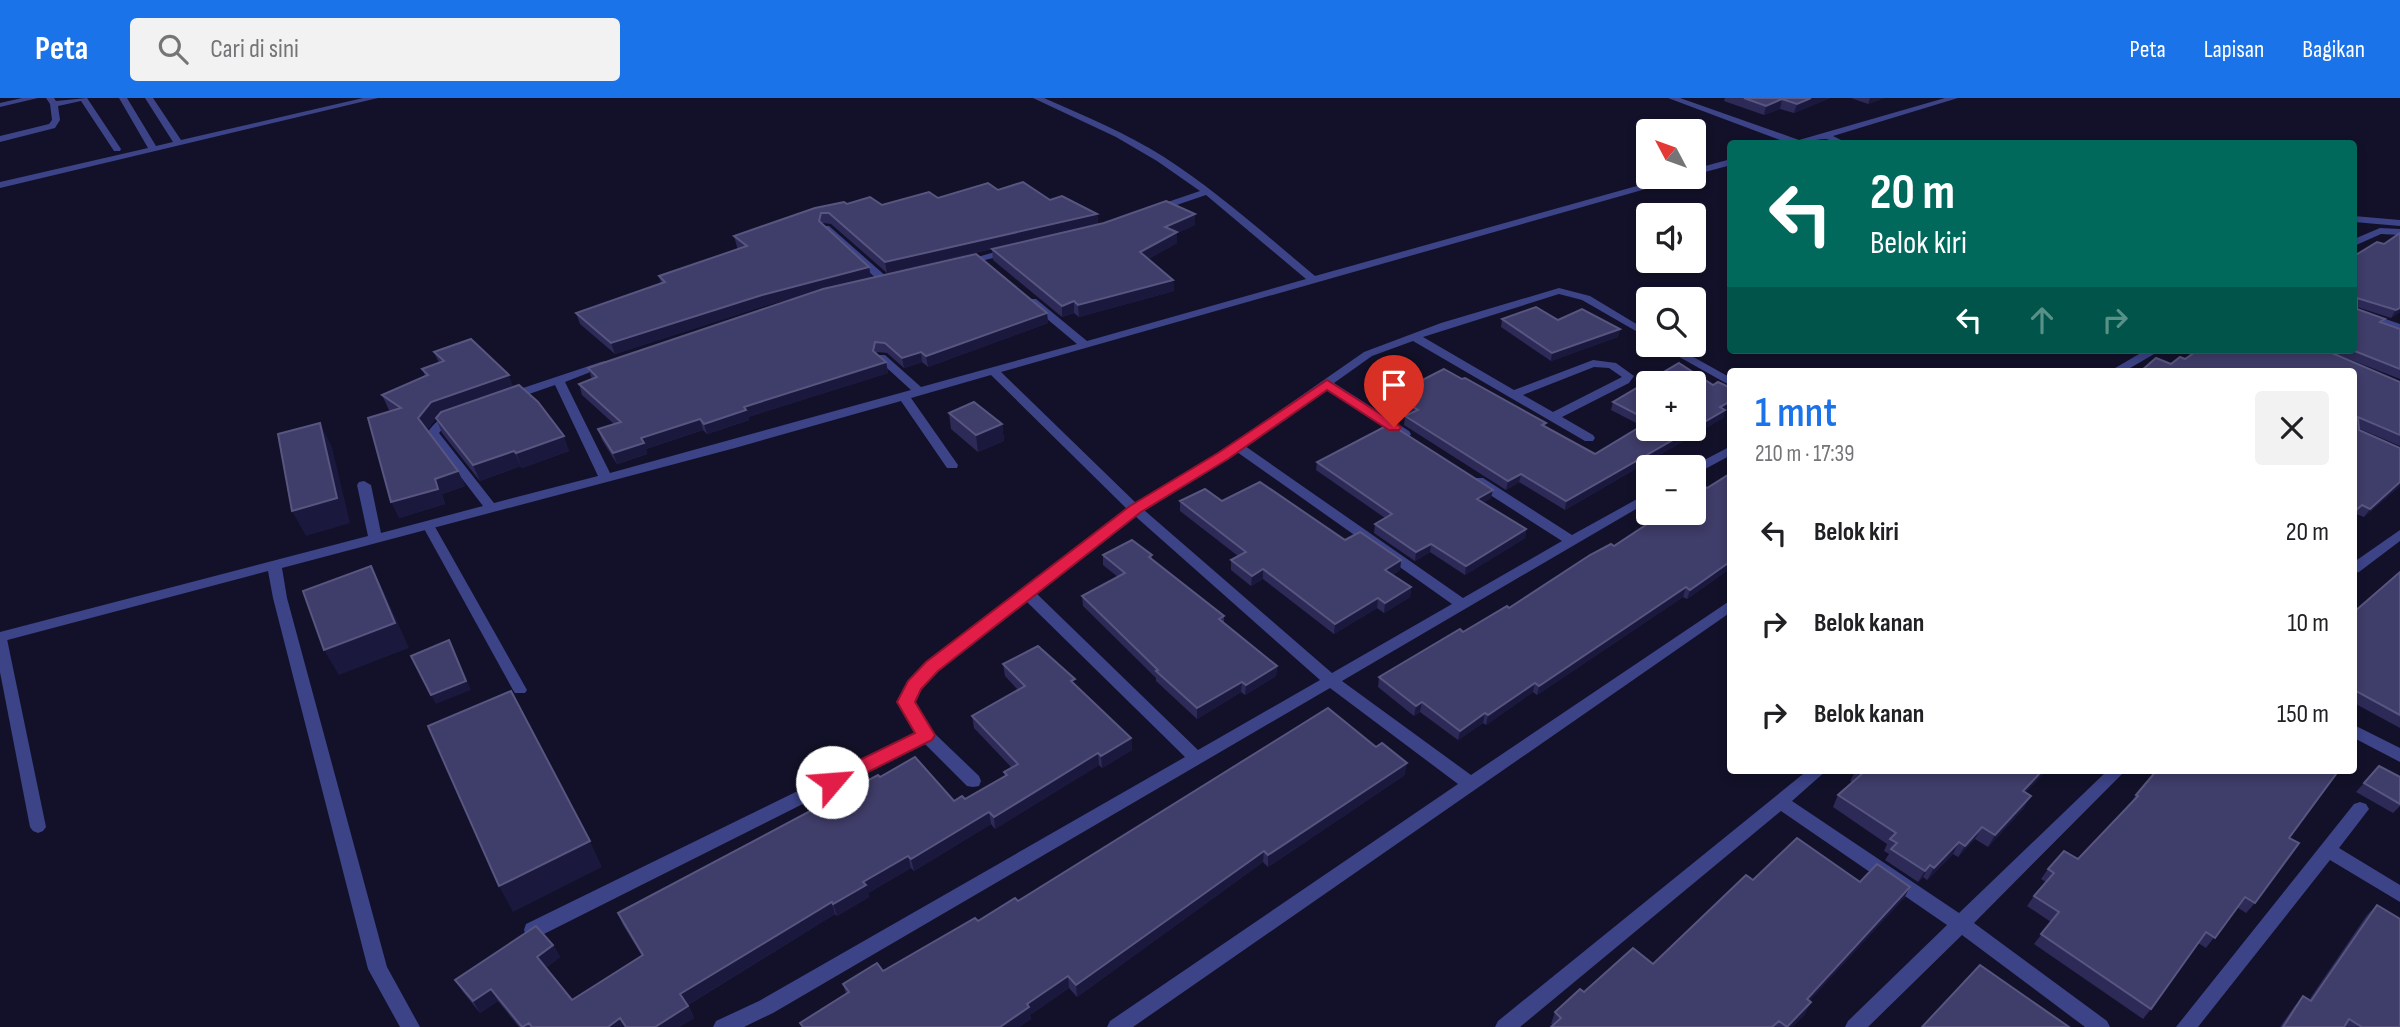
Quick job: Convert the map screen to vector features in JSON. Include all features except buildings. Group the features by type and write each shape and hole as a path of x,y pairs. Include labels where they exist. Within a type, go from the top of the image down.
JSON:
{"street":[{"path":"0,105 34,98"},
{"path":"0,139 52,126 56,120 52,101 83,98 117,149"},
{"path":"123,98 150,145"},
{"path":"149,98 177,140"},
{"path":"0,176 117,149 177,140 374,98"},
{"path":"1037,98 1119,135 1207,192 1308,275"},
{"path":"1672,98 1789,140"},
{"path":"1807,140 1954,98"},
{"path":"1823,135 1835,140"},
{"path":"0,185 150,145"},
{"path":"1706,169 1727,163"},
{"path":"0,638 606,478 1084,344 1308,275 1636,188"},
{"path":"1137,216 1207,192"},
{"path":"2357,219 2400,223"},
{"path":"826,228 890,279 866,285"},
{"path":"2357,242 2380,231 2400,232"},
{"path":"953,265 1020,248"},
{"path":"980,258 990,267"},
{"path":"972,781 926,735 906,702 914,686 932,666 1135,509 1237,446 1368,354 1444,325 1559,291 1586,298 1636,328"},
{"path":"1021,293 1084,344"},
{"path":"2357,311 2400,328"},
{"path":"1415,337 1589,438"},
{"path":"2122,368 2148,354"},
{"path":"881,357 918,391"},
{"path":"1685,357 1727,381"},
{"path":"494,402 615,360"},
{"path":"1514,394 1592,363 1612,365 1628,376 1625,381 1553,417"},
{"path":"992,370 1135,509 1330,680 1469,783"},
{"path":"558,380 606,478"},
{"path":"1327,384 1420,444"},
{"path":"904,396 952,465"},
{"path":"469,411 442,422 433,433 491,508"},
{"path":"1237,446 1462,604"},
{"path":"1706,464 1727,452"},
{"path":"1467,474 1572,541"},
{"path":"364,485 376,539"},
{"path":"734,1025 1636,504"},
{"path":"2357,567 2400,534"},
{"path":"274,565 280,598 378,969 410,1027"},
{"path":"1026,592 1195,758"},
{"path":"1117,1027 1727,608"},
{"path":"2357,733 2400,756"},
{"path":"534,930 926,735"},
{"path":"1505,1027 1814,774"},
{"path":"1855,1027 2114,774"},
{"path":"1780,802 1961,924 2100,1027"},
{"path":"2186,1027 2360,809"},
{"path":"2328,850 2400,894"}],"lane":[{"path":"428,525 520,690"},
{"path":"0,638 38,827"}],"route":[{"path":"832,782 926,735 906,702 914,686 932,666 1135,509 1223,456 1327,384 1394,427"}]}
